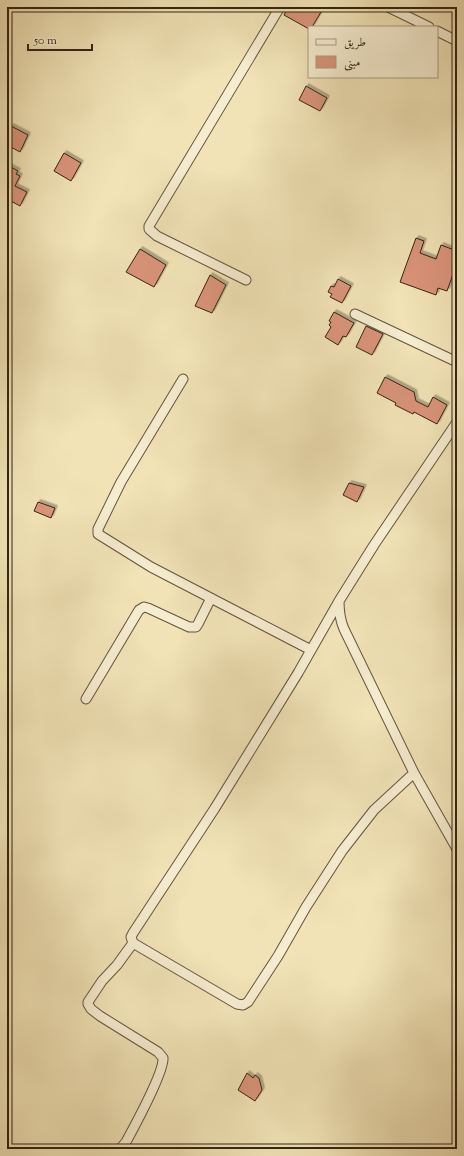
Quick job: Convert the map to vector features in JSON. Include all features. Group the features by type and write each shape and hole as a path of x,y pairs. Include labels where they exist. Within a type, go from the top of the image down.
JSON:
{"street":[{"path":"246,280 157,236 151,232 149,226 280,7"},
{"path":"388,7 427,26"},
{"path":"438,31 457,40"},
{"path":"355,314 457,362"},
{"path":"183,379 120,482 97,531 98,534 151,567 311,650"},
{"path":"414,773 374,810 342,852 306,907 278,956 248,1002 243,1005 237,1004 133,943 131,937 132,933 215,808 374,545 457,422"},
{"path":"86,699 138,610 144,607 148,608 189,628 193,628 198,624 211,598"},
{"path":"339,601 340,620 344,629 414,773 457,849"},
{"path":"120,1149 128,1138 152,1091 162,1067 163,1058 158,1052 100,1016 91,1009 88,1004 89,999 96,989 118,965 133,943"},
{"path":"453,1149 457,1147"}],"building":[{"path":"288,7 324,7 313,26 308,26 308,28 284,15"},
{"path":"306,86 327,98 320,111 299,100"},
{"path":"11,126 28,135 20,152 7,145 7,134"},
{"path":"64,153 81,163 71,181 54,171"},
{"path":"7,165 18,171 16,174 20,176 15,186 27,192 20,206 7,199"},
{"path":"416,238 424,241 420,253 436,259 441,245 457,251 457,263 447,291 438,288 436,295 400,282"},
{"path":"140,249 166,265 154,287 126,272"},
{"path":"210,275 226,285 212,313 195,306"},
{"path":"338,279 351,286 342,303 330,297 332,294 328,292 331,286 334,287"},
{"path":"334,312 354,323 346,337 343,336 338,345 325,337 331,327 329,325 331,322 329,321"},
{"path":"366,326 383,334 372,355 356,347"},
{"path":"385,377 414,392 416,401 428,407 433,397 447,405 437,424 414,412 413,414 395,405 396,403 377,393"},
{"path":"349,483 364,487 357,502 343,495"},
{"path":"38,502 55,508 51,518 34,511"},
{"path":"247,1073 253,1078 255,1075 259,1078 262,1090 255,1101 238,1090"}]}
